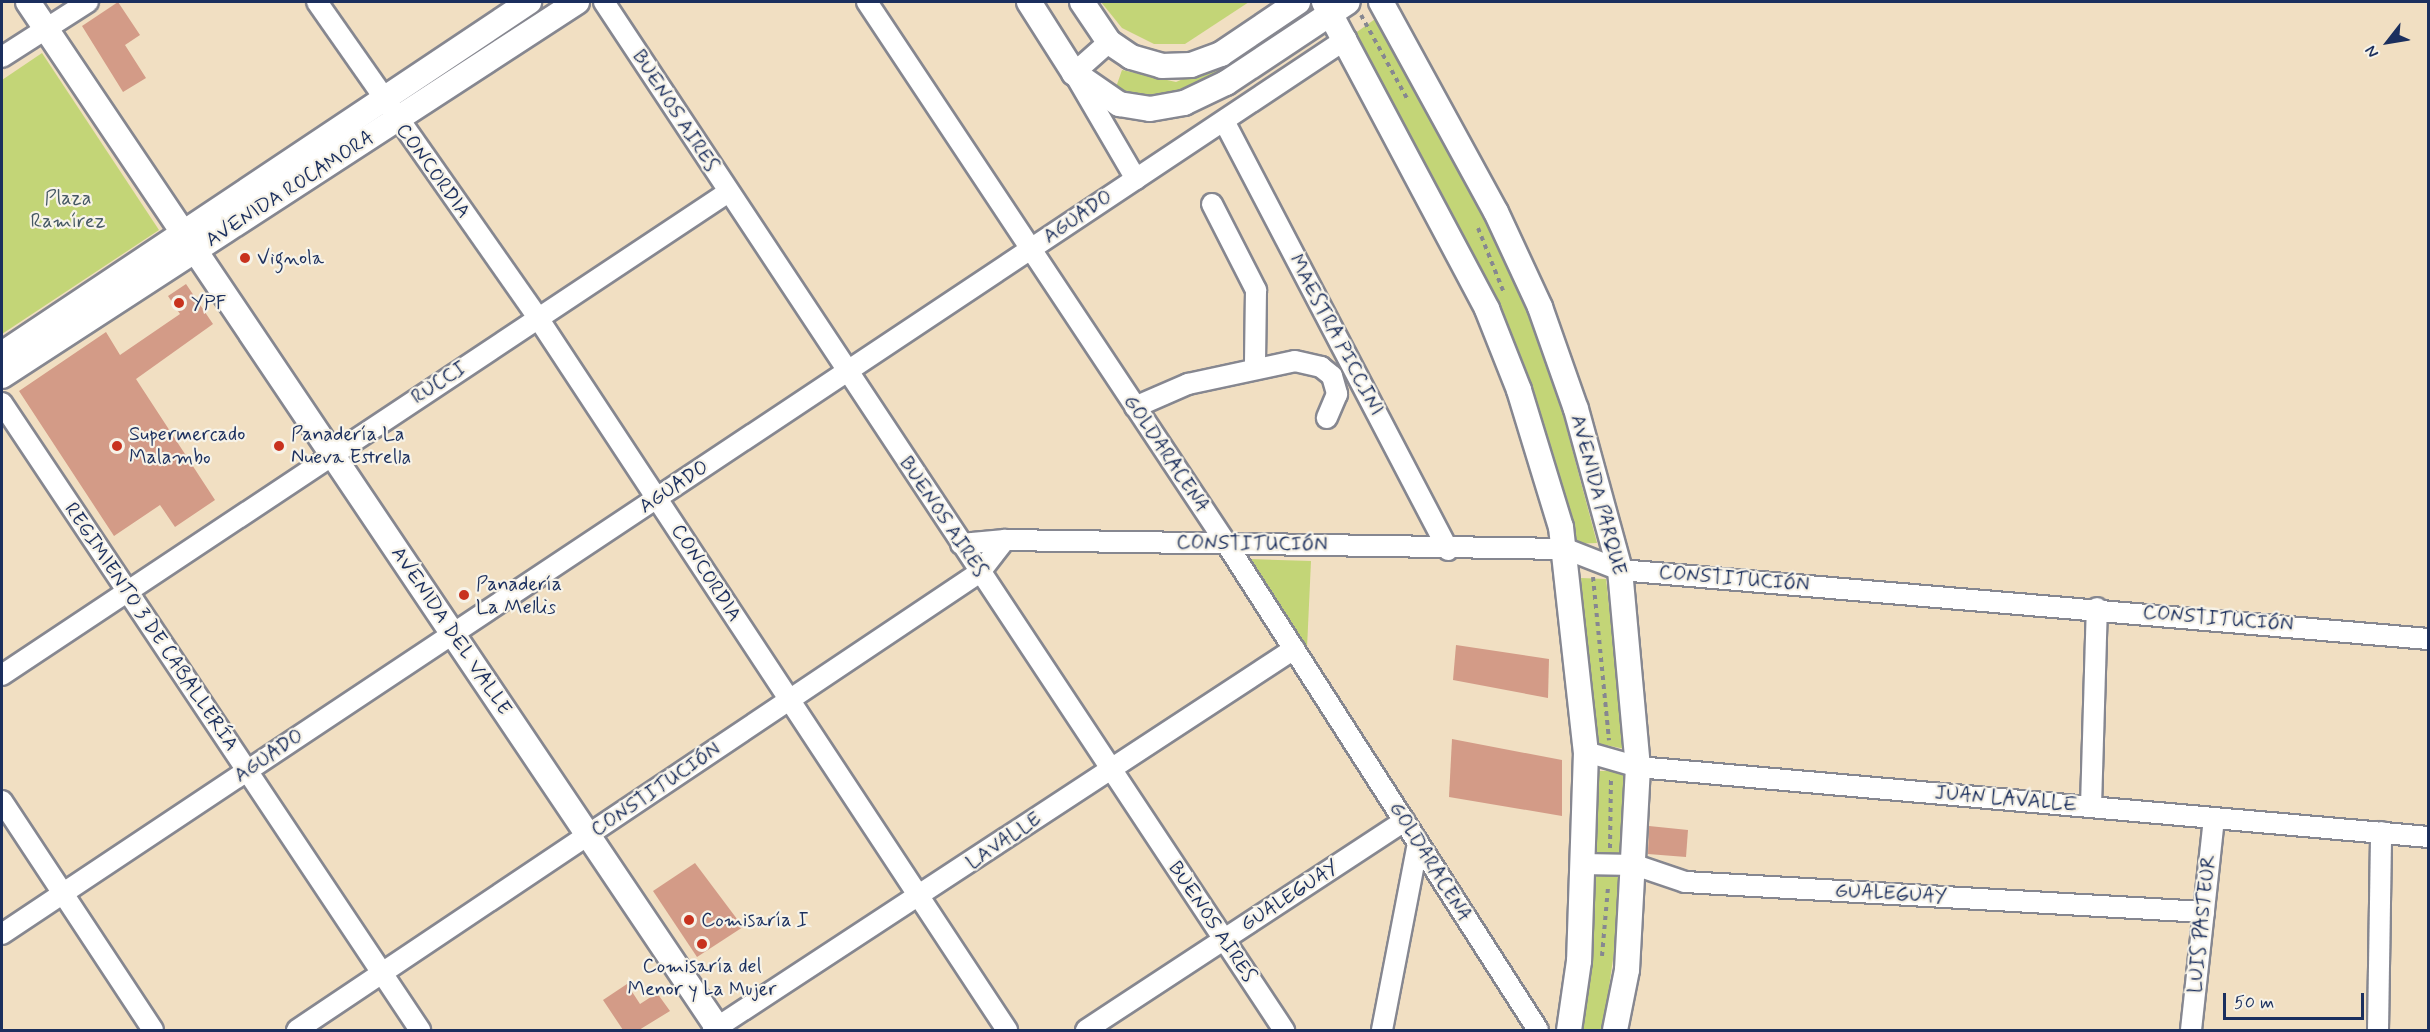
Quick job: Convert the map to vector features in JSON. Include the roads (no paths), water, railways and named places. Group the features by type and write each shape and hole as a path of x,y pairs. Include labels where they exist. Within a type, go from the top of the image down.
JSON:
{"main road":[{"name":"AVENIDA DEL VALLE","path":"28,2 332,452 716,1030"},
{"name":"AVENIDA ROCAMORA","path":"2,376 189,242 382,99 529,2"},
{"name":"AVENIDA ROCAMORA","path":"2,354 396,119 577,2"},
{"path":"1029,2 1074,73 1119,104 1150,109 1184,103 1226,83 1334,6 1346,39 1487,309 1519,390 1566,549 1586,752 1579,961 1569,1030"},
{"path":"1082,2 1109,42 1152,63 1191,65 1221,54 1298,2"},
{"name":"AVENIDA PARQUE","path":"1388,4 1496,212 1540,308 1576,409 1620,570 1638,767 1635,865 1627,970 1615,1030"}],"street":[{"path":"2,57 88,2"},
{"name":"CONCORDIA","path":"317,2 382,99 538,318 1007,1030"},
{"name":"BUENOS AIRES","path":"604,2 846,372 1284,1030"},
{"name":"GOLDARACENA","path":"867,2 1226,543 1536,1030"},
{"name":"AGUADO","path":"2,934 1346,39"},
{"path":"1109,42 1074,73 1136,179"},
{"name":"MAESTRA PICCINI","path":"1224,121 1448,550"},
{"name":"RUCCI","path":"2,675 332,452 728,193"},
{"path":"1212,204 1256,290 1255,366"},
{"path":"1135,406 1188,384 1255,366 1294,361 1321,367 1332,376 1337,394 1327,418"},
{"name":"REGIMIENTO 3 DE CABALLERÍA","path":"2,403 420,1030"},
{"name":"CONSTITUCIÓN","path":"961,544 1005,540 1226,543 1448,550 1566,549 1620,570 2097,608 2428,639"},
{"name":"CONSTITUCIÓN","path":"297,1030 383,975 980,572 1005,540"},
{"path":"2091,806 2097,608"},
{"name":"LAVALLE","path":"716,1030 1294,649"},
{"name":"JUAN LAVALLE","path":"1586,752 1638,767 2428,837"},
{"path":"2,801 153,1030"},
{"name":"LUIS PASTEUR","path":"2191,1030 2214,818"},
{"name":"GUALEGUAY","path":"1086,1030 1404,821"},
{"path":"2378,1030 2381,832"},
{"path":"1382,1030 1418,843"},
{"name":"GUALEGUAY","path":"1582,864 1635,865 1685,882 2204,912"}],"place":[{"name":"Vignola","path":"245,258"},
{"name":"YPF","path":"179,303"},
{"name":"Supermercado Malambo","path":"117,446"},
{"name":"Panadería La Nueva Estrella","path":"279,446"},
{"name":"Panadería La Mellis","path":"464,595"},
{"name":"Comisaría I","path":"689,920"},
{"name":"Comisaría del Menor y La Mujer","path":"702,944"}],"park label":[{"name":"Plaza Ramírez","path":"68,210"}]}
